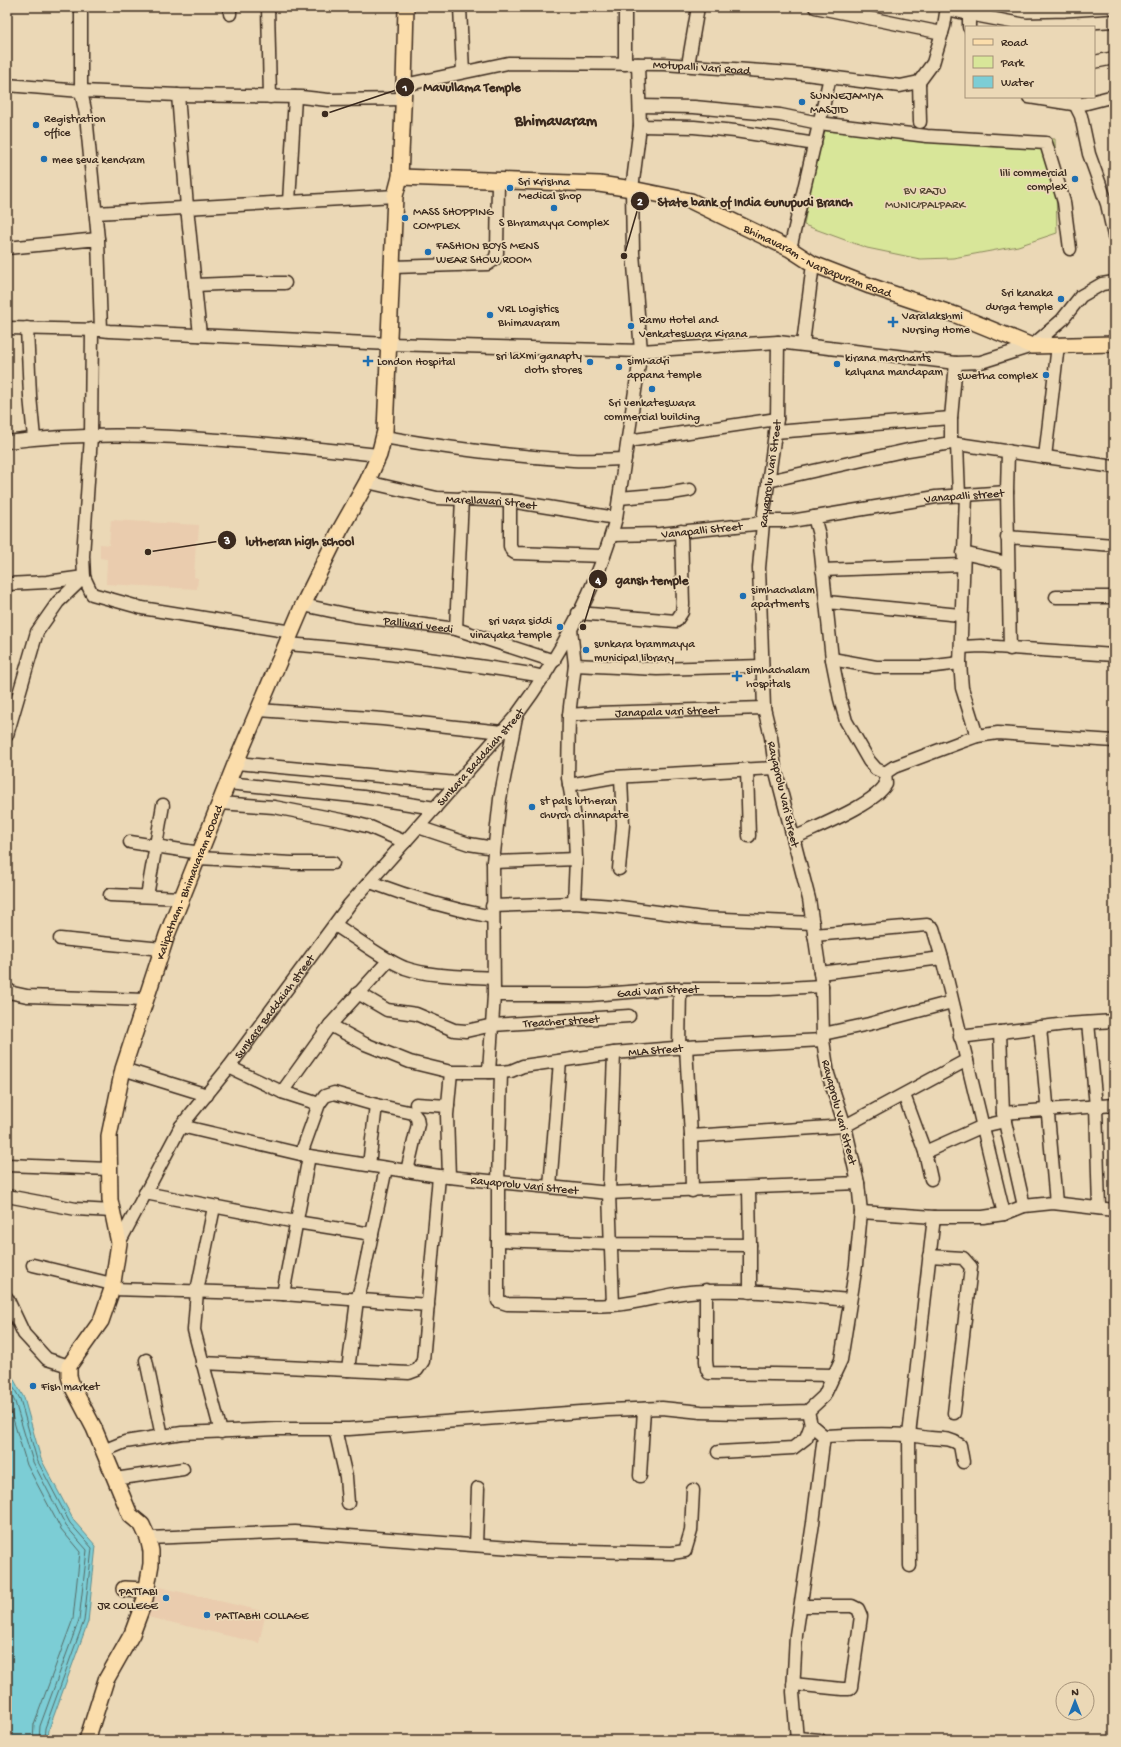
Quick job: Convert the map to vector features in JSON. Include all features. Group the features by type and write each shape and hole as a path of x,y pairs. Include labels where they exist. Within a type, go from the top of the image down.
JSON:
{"main road":[{"name":"Kalipatnam - Bhimavaram ROoad","path":"69,1366 101,1321 112,1287 119,1243 110,1200 109,1136 123,1069 162,949 220,802 303,604 340,530 367,482 379,455 384,437 390,344 395,196 400,177 406,7"},
{"name":"Bhimavaram - Narsapuram Road","path":"400,177 599,184 691,201 790,249 813,264 870,286 956,315 1032,346 1114,344"},
{"path":"69,1366 69,1376 72,1386 94,1428 130,1515 142,1525 148,1538 151,1551 151,1564 145,1599 132,1634 106,1680 87,1740"},
{"path":"124,1589 146,1590"}],"street":[{"path":"81,7 81,91 86,115 98,240 91,436 83,556 84,577 92,594 142,608 289,638 428,658 544,677"},
{"path":"268,7 270,97"},
{"path":"460,7 463,72"},
{"path":"625,7 625,64"},
{"path":"688,65 698,7"},
{"path":"815,7 942,33"},
{"path":"920,122 919,82 933,63 942,33 947,8 972,10 1026,25 1066,26 1114,21"},
{"path":"969,26 972,10"},
{"path":"1095,62 1114,58"},
{"name":"Motupalli Vari Road","path":"7,85 81,91 178,95 295,97 328,100 404,92 463,72 508,63 688,65 830,77 900,86 919,82"},
{"name":"Sunkara Baddaiah street","path":"119,1243 181,1126 229,1067 335,925 370,882 516,716 544,677 571,629 604,556 612,535 616,518 641,350 633,253 632,189 640,126 638,64"},
{"path":"790,249 830,77"},
{"path":"178,95 187,207 200,335"},
{"path":"1041,98 1076,101 1114,96"},
{"path":"289,202 295,97"},
{"path":"1076,101 1082,116 1089,154 1111,204 1114,236"},
{"path":"640,106 702,108 780,115 819,123 927,136 1046,143 1064,202 1070,249"},
{"path":"640,126 694,127 735,131 815,144"},
{"path":"392,267 488,264 495,259 498,253 498,181"},
{"path":"96,213 395,196"},
{"path":"7,248 98,240"},
{"path":"803,344 813,264"},
{"path":"7,328 96,329 390,344 641,350 778,342 956,363 981,362 1032,346 1062,320 1081,296 1102,284 1114,282"},
{"path":"195,285 285,283"},
{"path":"27,328 30,396 34,438"},
{"name":"Rayaprolu Vari Street","path":"181,1126 305,1155 386,1168 444,1177 609,1193 692,1191 858,1183 845,1126 828,1074 823,1037 822,986 809,899 775,768 771,737 764,708 759,568 768,481 777,419 778,342"},
{"path":"1045,457 1058,345"},
{"path":"956,363 951,418 962,496 960,663 962,688 977,736"},
{"path":"775,432 951,418"},
{"path":"628,441 777,419"},
{"path":"7,442 34,438 91,436 220,440 379,455"},
{"path":"384,437 444,448 506,454 574,460 625,459"},
{"path":"768,481 908,450 954,444 1114,467"},
{"path":"1007,492 1008,452"},
{"name":"Marellavari Street","path":"367,482 437,498 510,501 616,518"},
{"path":"619,498 666,494 690,490"},
{"name":"Vanapalli street","path":"814,517 936,497 1007,492 1007,563 1010,649"},
{"path":"456,629 462,498"},
{"path":"510,501 510,546 512,551 515,553 604,556"},
{"path":"814,517 819,535 832,659 846,721 869,761 876,769 885,773"},
{"name":"Vanapalli Street","path":"612,535 660,534 755,524 764,521 814,517"},
{"path":"578,613 676,621 682,612 683,604 681,531"},
{"path":"1007,537 1114,545"},
{"path":"822,570 962,559 1007,563"},
{"path":"7,584 47,582 84,577"},
{"path":"7,735 37,632 58,602 84,577"},
{"path":"1056,597 1114,597"},
{"path":"827,602 960,614"},
{"name":"Pallivari veedi","path":"303,604 355,616 456,629 554,661"},
{"path":"571,629 575,665 569,715 568,742 569,785 574,812 576,859 574,904"},
{"path":"961,647 982,646 1114,656"},
{"path":"832,659 876,667 927,667 960,663"},
{"path":"575,665 657,669 762,666"},
{"name":"Janapala vari Street","path":"569,715 764,708"},
{"path":"259,710 383,719 502,732"},
{"path":"516,716 500,799 493,862 493,1025 498,1183 498,1301 501,1303 613,1305 649,1300 676,1292 706,1290 850,1300"},
{"path":"885,773 894,767 977,736 998,733 1020,733 1114,741"},
{"path":"236,763 457,783"},
{"path":"569,785 621,776 775,768"},
{"path":"747,769 749,836"},
{"path":"794,838 856,808 880,792 886,784 885,773"},
{"path":"619,869 623,825 621,776"},
{"path":"228,783 363,797 435,808"},
{"path":"220,802 274,807 346,821 370,827 405,842"},
{"path":"147,896 163,805"},
{"path":"418,828 469,844 494,848"},
{"path":"130,842 199,855 292,863 333,863"},
{"path":"493,862 576,859"},
{"path":"370,882 450,909 492,912 574,904 613,906 703,918 813,923"},
{"path":"110,894 182,898"},
{"path":"335,925 389,960 407,968 434,974 493,978"},
{"path":"814,936 927,925 933,928 942,958 1004,1214"},
{"path":"60,939 162,949"},
{"path":"820,973 942,958"},
{"path":"282,1092 330,1025 389,960"},
{"name":"Gadi Vari Street","path":"494,995 590,995 667,989 770,989 822,986"},
{"path":"7,989 13,993 27,996 146,1000"},
{"path":"680,989 683,1047 691,1136 692,1191"},
{"name":"Treacher street","path":"358,993 387,1010 416,1014 454,1030 466,1031 493,1025 629,1016"},
{"name":"MLA Street","path":"330,1025 365,1044 410,1062 451,1072 495,1072 614,1053 823,1037 952,1002"},
{"path":"960,1037 1088,1022 1114,1021"},
{"path":"1088,1022 1096,1106 1099,1208"},
{"path":"1040,1027 1056,1203"},
{"path":"1000,1032 1004,1117 1024,1206"},
{"path":"613,1305 609,1193 614,1053"},
{"path":"691,1136 845,1126 967,1060"},
{"path":"550,1187 560,1061"},
{"path":"229,1067 282,1092 319,1104"},
{"path":"123,1069 207,1095"},
{"path":"202,1363 410,1373 417,1370 423,1361 428,1304 444,1177 451,1072"},
{"path":"284,1294 305,1155 319,1104 325,1096 334,1093 376,1105 413,1113 417,1118 418,1124 407,1171"},
{"path":"904,1095 925,1152 931,1179"},
{"path":"416,1104 448,1106"},
{"path":"369,1165 376,1105"},
{"path":"925,1152 1004,1117 1048,1110 1114,1105"},
{"path":"7,1165 109,1169"},
{"path":"348,1370 357,1300 386,1168"},
{"path":"103,1451 125,1442 182,1433 276,1429 335,1429 454,1422 608,1410 662,1408 701,1412 742,1413 808,1411 824,1396 840,1360 856,1265 861,1212 858,1183"},
{"path":"750,1188 750,1292"},
{"path":"146,1193 296,1222 372,1234"},
{"path":"7,1196 76,1209 112,1211"},
{"path":"861,1212 934,1217 984,1217 1004,1214 1024,1206 1056,1203 1114,1210"},
{"path":"214,1207 197,1291 194,1330 221,1432"},
{"path":"910,1566 909,1435 934,1217"},
{"path":"498,1240 610,1244 750,1244"},
{"path":"929,1256 963,1258 968,1261 971,1267 954,1413"},
{"path":"33,1265 112,1287 284,1294 428,1304"},
{"path":"706,1290 706,1361 709,1373 834,1375"},
{"path":"7,1298 24,1334 47,1359 69,1366"},
{"path":"146,1360 162,1436"},
{"path":"640,1476 644,1409"},
{"path":"718,1452 793,1448 806,1438 811,1425 808,1411"},
{"path":"811,1425 824,1436 909,1435 954,1441 960,1446 963,1462"},
{"path":"335,1429 346,1477 348,1503"},
{"path":"820,1740 797,1739 793,1684 796,1636 824,1436"},
{"path":"115,1479 183,1469"},
{"path":"476,1545 478,1488"},
{"path":"148,1538 295,1532 540,1550 672,1553 685,1550 691,1531 693,1490"},
{"path":"793,1684 842,1689 849,1689 851,1687 853,1683 860,1616 858,1609 852,1606 801,1606"}],"shaded area":[{"path":"111,520 199,525 198,540 196,540 194,577 198,578 197,589 106,584 107,559 100,558 100,544 109,545"},
{"name":"PATTABHI COLLAGE","path":"155,1586 266,1612 259,1643 148,1617"}],"green space":[{"name":"BV RAJU MUNICIPALPARK","path":"820,129 857,133 1055,139 1057,233 1018,246 953,258 920,259 867,248 804,225"}],"water":[{"path":"7,1367 24,1398 41,1459 74,1521 96,1546 88,1622 49,1729 48,1740 7,1740"}],"place":[{"name":"SUNNEJAMIYA MASJID","path":"802,102"},
{"name":"Mavullama Temple","path":"325,114"},
{"name":"Registration office","path":"36,125"},
{"name":"mee seva kendram","path":"44,159"},
{"name":"lili commercial complex","path":"1075,179"},
{"name":"Sri Krishna Medical shop","path":"510,188"},
{"name":"S Bhramayya Complex","path":"554,208"},
{"name":"MASS SHOPPING COMPLEX","path":"405,218"},
{"name":"FASHION BOYS MENS WEAR SHOW ROOM","path":"428,252"},
{"name":"State bank of India Gunupudi Branch","path":"624,256"},
{"name":"Sri kanaka durga temple","path":"1061,299"},
{"name":"VRL Logistics Bhimavaram","path":"490,315"},
{"name":"Varalakshmi Nursing Home","path":"893,322"},
{"name":"Ramu Hotel and Venkateswara Kirana","path":"631,326"},
{"name":"London Hospital","path":"368,361"},
{"name":"sri laxmi ganapty cloth stores","path":"590,362"},
{"name":"kirana marchants kalyana mandapam","path":"837,364"},
{"name":"simhadri appana temple","path":"619,367"},
{"name":"swetha complex","path":"1046,375"},
{"name":"Sri venkateswara commercial building","path":"652,389"},
{"name":"lutheran high school","path":"148,552"},
{"name":"simhachalam apartments","path":"743,596"},
{"name":"sri vara siddi vinayaka temple","path":"560,627"},
{"name":"gansh temple","path":"583,627"},
{"name":"sunkara brammayya municipal library","path":"586,650"},
{"name":"simhachalam hospitals","path":"737,676"},
{"name":"st pals lutheran church chinnapate","path":"532,807"},
{"name":"Fish market","path":"33,1386"},
{"name":"PATTABI JR COLLEGE","path":"166,1598"},
{"name":"PATTABHI COLLAGE","path":"207,1615"}],"district":[{"name":"Bhimavaram","path":"556,119"}]}
